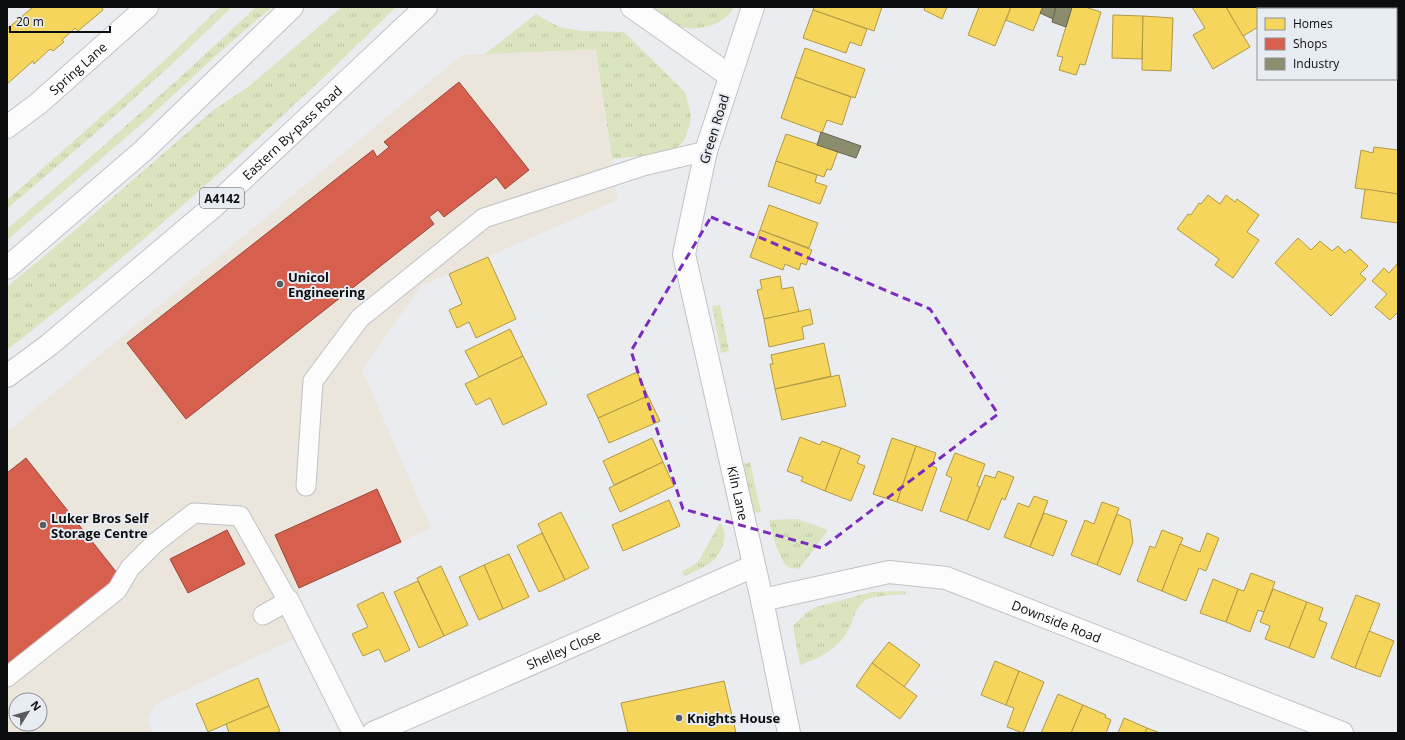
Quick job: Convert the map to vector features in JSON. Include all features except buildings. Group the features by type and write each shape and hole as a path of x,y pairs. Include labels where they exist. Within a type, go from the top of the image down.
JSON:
{"main road":[{"name":"Spring Lane","path":"7,127 39,103 147,7"},
{"path":"7,268 144,150 292,7"},
{"name":"Eastern By-pass Road","path":"7,376 49,345 214,206 426,7"},
{"path":"632,7 730,76"},
{"name":"Green Road","path":"684,254 706,151 753,7"},
{"name":"Kiln Lane","path":"684,254 762,600 789,733"},
{"name":"Shelley Close","path":"373,733 754,566"},
{"name":"Downside Road","path":"762,600 890,572 946,578 1342,733"},
{"path":"288,601 354,733"}],"lane":[{"path":"306,486 313,381 360,318 484,218 643,166 706,151"},
{"path":"7,676 117,590 130,568 150,548 194,513 240,516 288,601 263,615"}],"highlighted area":[{"path":"711,217 930,309 998,414 822,548 683,509 631,351"}],"shaded area":[{"path":"596,48 617,200 421,286 362,370 431,528 299,588 297,637 154,705 147,720 153,733 7,733 7,432 462,55"}],"green space":[{"path":"220,7 232,7 121,110 7,209 7,200 163,62"},
{"path":"256,7 272,7 231,42 145,121 7,240 7,229 133,120"},
{"path":"342,7 396,7 304,96 210,182 112,266 7,350 7,287 80,226 211,112 248,87"},
{"path":"647,7 734,7 729,14 716,23 700,28 684,28 673,25"},
{"path":"536,14 559,27 582,31 624,32 685,92 691,115 689,128 683,142 673,150 650,155 612,159 596,49 485,54"},
{"path":"720,305 729,351 721,353 712,306"},
{"path":"750,462 761,512 754,513 743,463"},
{"path":"797,519 828,530 799,569 787,567 776,545 769,520"},
{"path":"720,523 724,531 724,538 723,544 717,556 713,561 684,576 682,572 698,562"},
{"path":"905,591 906,594 878,596 864,601 858,608 846,634 832,649 820,657 800,665 793,626 806,613 816,607 872,592"}],"place":[{"name":"Unicol Engineering","path":"280,284"},
{"name":"Luker Bros Self Storage Centre","path":"43,525"},
{"name":"Knights House","path":"679,718"}]}
